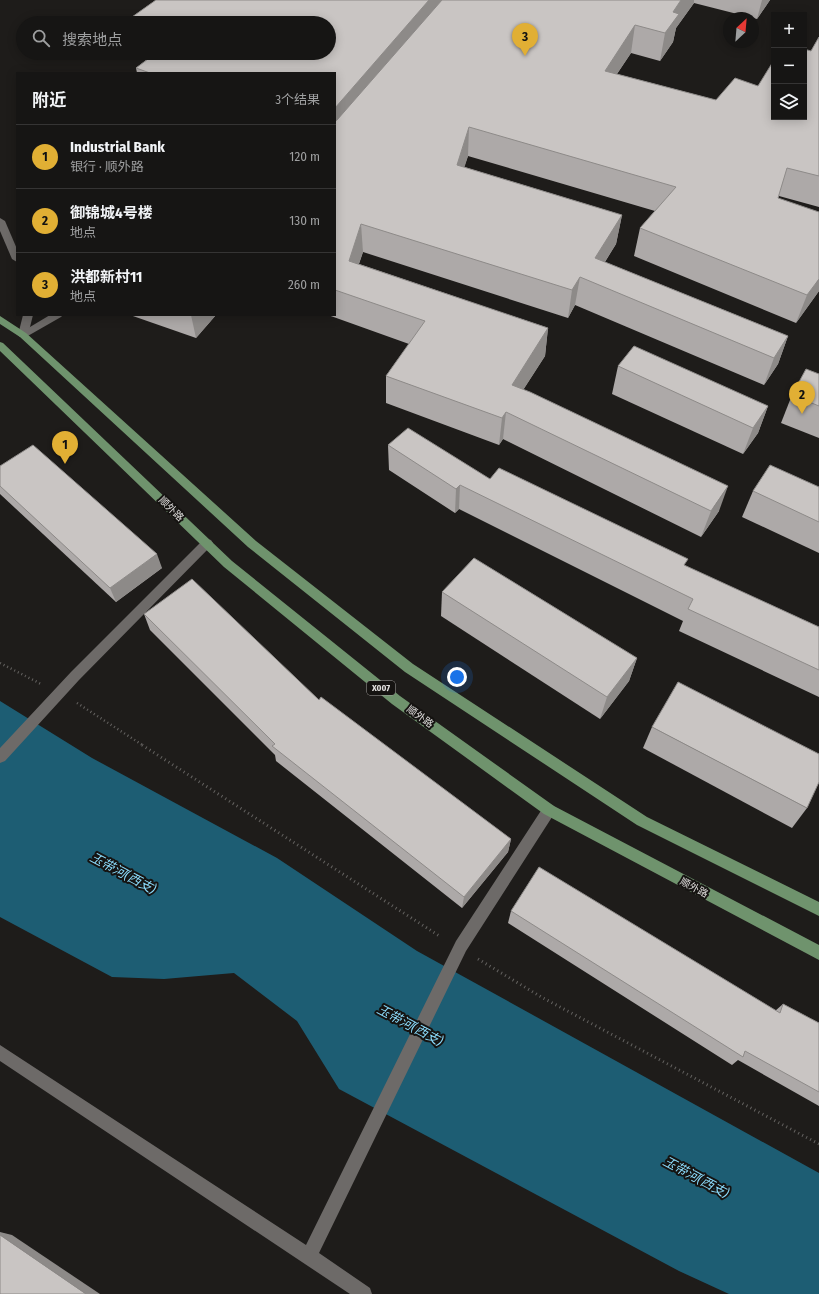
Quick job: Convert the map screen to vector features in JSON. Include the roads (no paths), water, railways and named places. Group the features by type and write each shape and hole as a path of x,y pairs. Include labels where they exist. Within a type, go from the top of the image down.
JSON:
{"main road":[{"path":"0,319 23,335 252,544 409,668 642,821 819,909"},
{"name":"顺外路","path":"1,346 228,564 396,700 549,810 819,953"}],"street":[{"path":"0,222 16,257"},
{"path":"23,335 28,316"},
{"path":"23,335 56,316"},
{"path":"0,757 75,676 207,543"},
{"path":"309,1256 466,951 549,810"},
{"path":"0,1052 364,1294"}],"water":[{"name":"玉带河(西支)","path":"0,701 92,758 277,858 417,951 819,1173 819,1294 729,1294 679,1271 339,1089 297,1021 234,973 164,979 112,977 0,917"}],"place":[{"name":"洪都新村11","path":"525,56"},
{"name":"御锦城4号楼","path":"802,414"},
{"name":"Industrial Bank","path":"65,464"}]}
